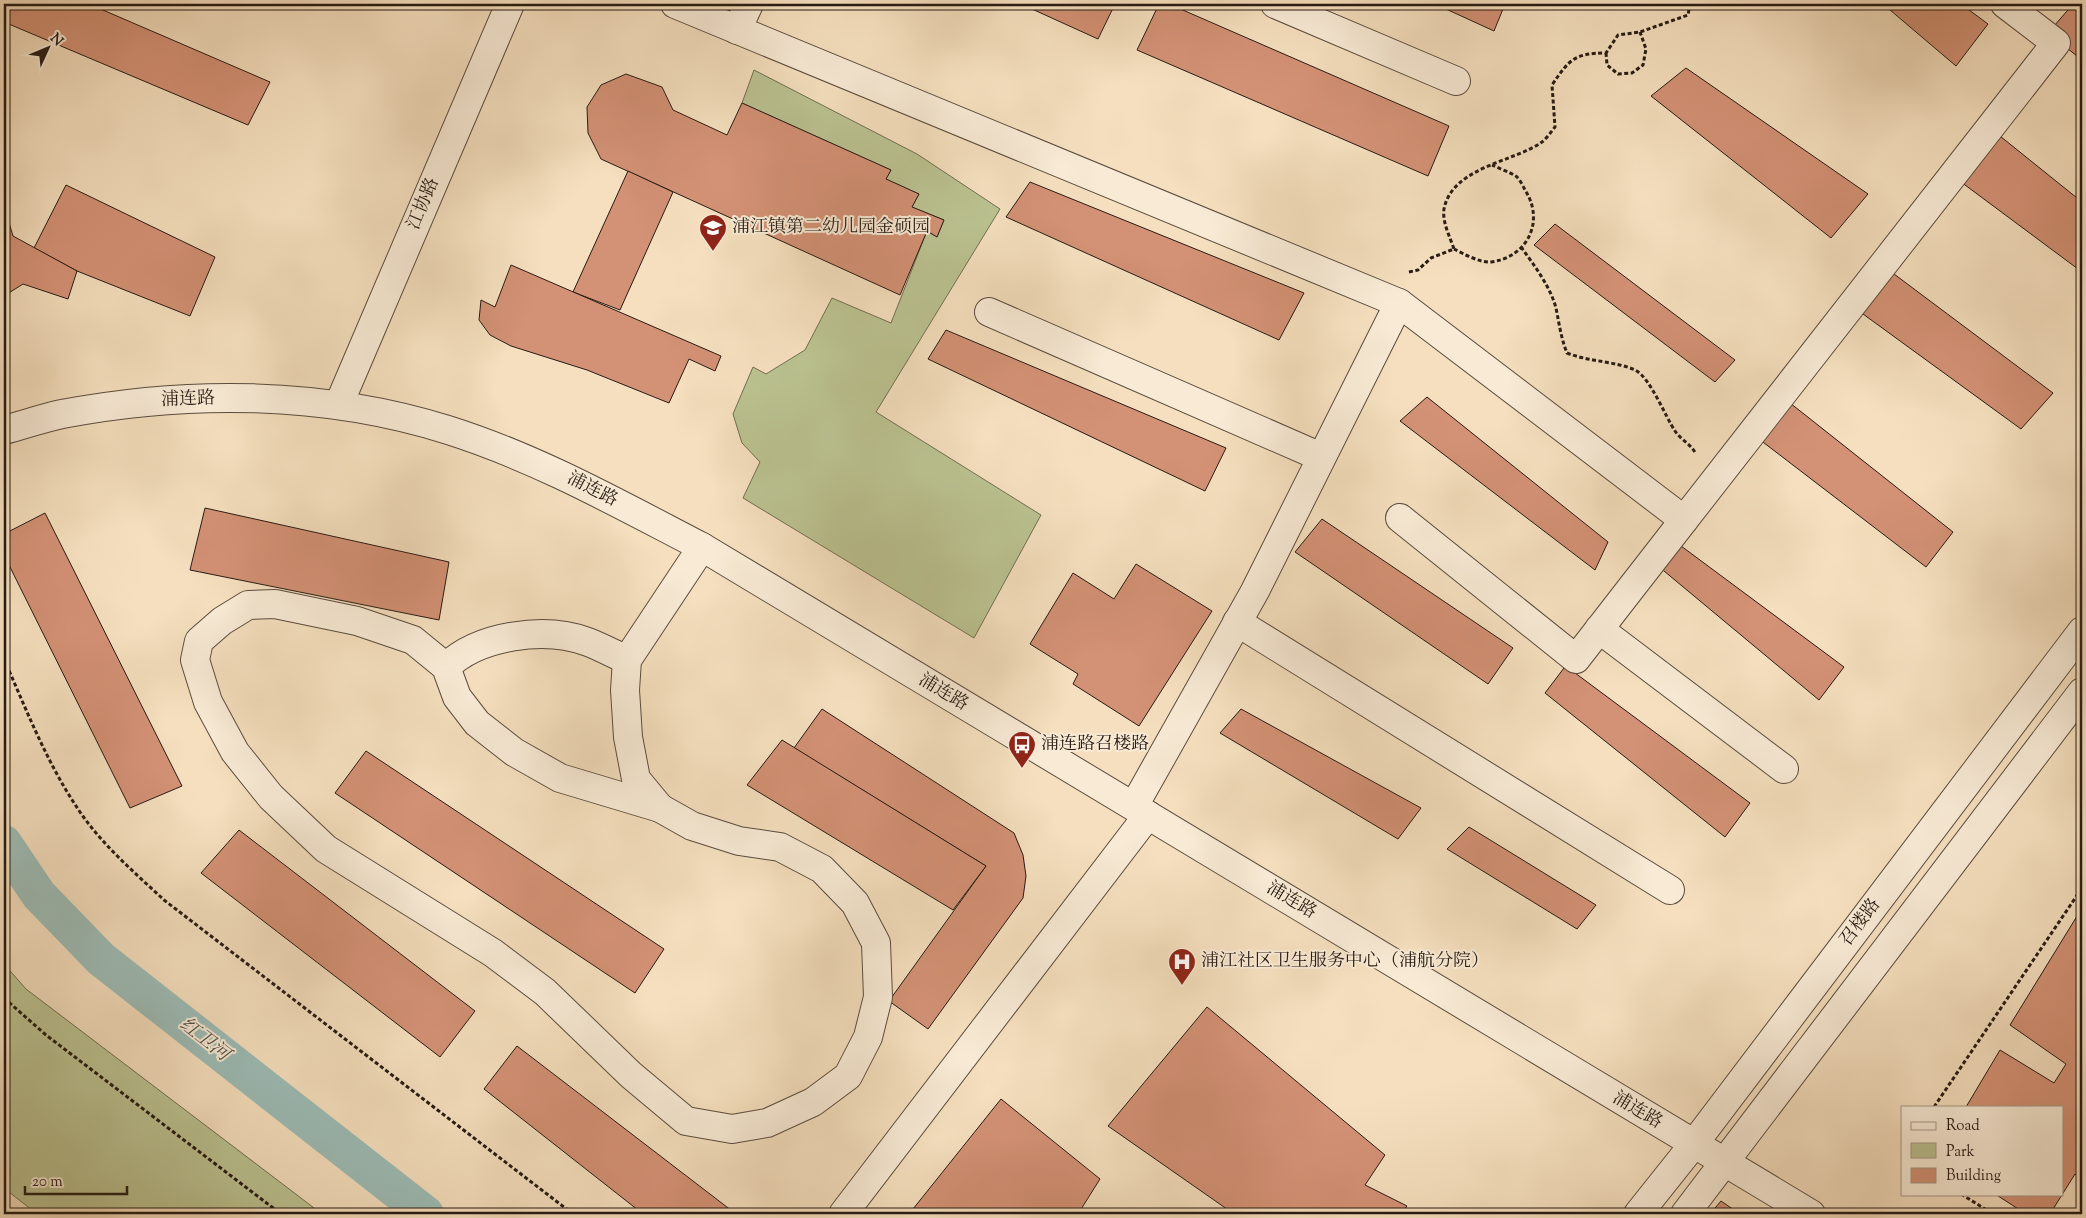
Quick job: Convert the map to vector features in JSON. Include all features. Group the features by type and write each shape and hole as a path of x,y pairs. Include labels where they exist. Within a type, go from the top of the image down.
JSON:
{"street":[{"name":"江协路","path":"339,404 510,4"},
{"path":"675,4 1390,299 1684,520"},
{"path":"737,30 749,4"},
{"path":"1275,4 1456,81"},
{"path":"1400,518 1576,659 2056,43 2005,4"},
{"path":"843,1214 1141,810 1322,457 1390,299"},
{"path":"989,312 1322,457"},
{"name":"浦连路","path":"4,430 61,414 151,401 249,398 339,404 448,430 566,476 702,547 1035,749 1141,810 1724,1164 1811,1214"},
{"path":"660,808 636,779 628,737 625,690 627,660 702,547"},
{"path":"275,604 357,621 413,640 446,667 457,697 477,723 514,752 560,778 660,808 692,826 738,841 780,847 822,869 855,903 876,943 878,997 868,1037 848,1076 813,1102 768,1123 732,1128 686,1121 631,1075 545,992 494,953 326,849 271,796 235,752 208,702 195,660 199,641 222,621 248,605 275,604"},
{"path":"1237,622 1670,890"},
{"path":"1599,629 1784,769"},
{"name":"召楼路","path":"1638,1214 1693,1145 2082,631"},
{"path":"446,667 458,654 496,640 540,633 587,642 627,660"},
{"name":"召楼路","path":"1685,1214 2082,692"}],"path":[{"path":"1640,32 1646,49 1643,65 1632,73 1618,74 1607,65 1606,53 1618,35 1640,32 1688,15 1690,4"},
{"path":"1454,249 1447,230 1444,209 1451,192 1467,177 1543,142 1555,127 1552,85 1568,61 1584,53 1606,53"},
{"path":"1390,299 1402,273 1418,270 1431,258 1454,249 1490,262 1507,256 1521,247 1533,233 1534,215 1530,198 1518,177 1492,165"},
{"path":"1521,247 1536,267 1555,306 1561,337 1567,353 1584,360 1636,370 1646,380 1676,433 1694,450 1713,483"},
{"path":"4,659 47,754 78,810 116,856 164,900 573,1214"},
{"path":"1935,1106 2082,888"},
{"path":"4,998 46,1035 281,1214"},
{"path":"1965,1196 1993,1214"}],"green space":[{"path":"754,70 917,154 1000,209 876,412 1041,515 974,638 743,498 760,462 742,443 733,414 753,367 766,374 805,350 832,298 891,323 927,231 937,237 944,220 912,207 919,194 886,179 891,170 742,103"},
{"path":"4,964 26,989 322,1214 37,1214 4,1188"}],"building":[{"path":"4,4 89,4 270,82 248,125 4,22"},
{"path":"1021,4 1115,4 1098,39"},
{"path":"1159,4 1169,4 1449,126 1428,176 1137,50"},
{"path":"1435,4 1505,4 1494,31"},
{"path":"1883,4 1961,4 1988,24 1956,66"},
{"path":"2073,4 2082,10 2082,60 2048,33"},
{"path":"1686,68 1868,194 1831,238 1651,96"},
{"path":"626,74 662,87 673,110 727,135 742,103 891,170 886,179 919,194 912,207 944,220 937,237 927,231 900,295 601,159 588,133 587,107 601,85"},
{"path":"1990,128 2082,202 2082,272 1957,179"},
{"path":"628,171 673,192 620,310 573,292"},
{"path":"1030,182 1304,293 1279,340 1006,217"},
{"path":"66,185 215,257 190,316 77,271 34,248"},
{"path":"4,206 13,236 77,271 68,299 23,284 4,296"},
{"path":"1555,224 1735,360 1715,382 1534,245"},
{"path":"511,265 721,356 715,371 689,359 669,403 587,370 511,346 490,335 479,320 481,300 495,307"},
{"path":"1886,268 2053,393 2021,429 1852,306"},
{"path":"946,330 1226,448 1205,491 928,359"},
{"path":"1427,397 1608,542 1595,570 1400,421"},
{"path":"1785,399 1953,532 1926,567 1755,436"},
{"path":"205,508 449,562 439,620 190,570"},
{"path":"45,513 182,786 130,808 4,555 4,534"},
{"path":"1322,519 1513,648 1488,684 1295,552"},
{"path":"1673,540 1844,667 1819,700 1652,561"},
{"path":"1136,564 1212,611 1139,726 1073,684 1078,674 1030,644 1073,573 1114,599"},
{"path":"1563,664 1750,803 1725,837 1545,693 1564,668"},
{"path":"822,709 1014,833 1023,855 1026,876 1023,898 928,1029 889,1001 986,866 794,748"},
{"path":"1241,709 1421,808 1398,839 1220,733"},
{"path":"782,740 986,866 953,910 747,785"},
{"path":"366,751 664,949 635,993 335,793"},
{"path":"1469,827 1596,905 1577,929 1447,849"},
{"path":"239,830 475,1011 440,1057 201,873"},
{"path":"2082,908 2082,1179 2075,1174 2064,1192 2064,1106 1967,1106 2000,1050 2054,1083 2066,1064 2010,1025"},
{"path":"1207,1007 1385,1155 1365,1185 1407,1206 1401,1214 1234,1214 1108,1126"},
{"path":"517,1046 736,1214 643,1214 484,1089"},
{"path":"1001,1099 1100,1179 1078,1214 909,1214"},
{"path":"1998,1196 2061,1196 2050,1214 2026,1214"},
{"path":"1721,1201 1740,1214 1710,1214"}],"waterway":[{"name":"红卫河","path":"4,843 39,895 101,959 426,1214"}],"place":[{"name":"浦江镇第二幼儿园金硕园","path":"713,252"},
{"name":"浦连路召楼路","path":"1022,769"},
{"name":"浦江社区卫生服务中心（浦航分院）","path":"1182,986"}]}
